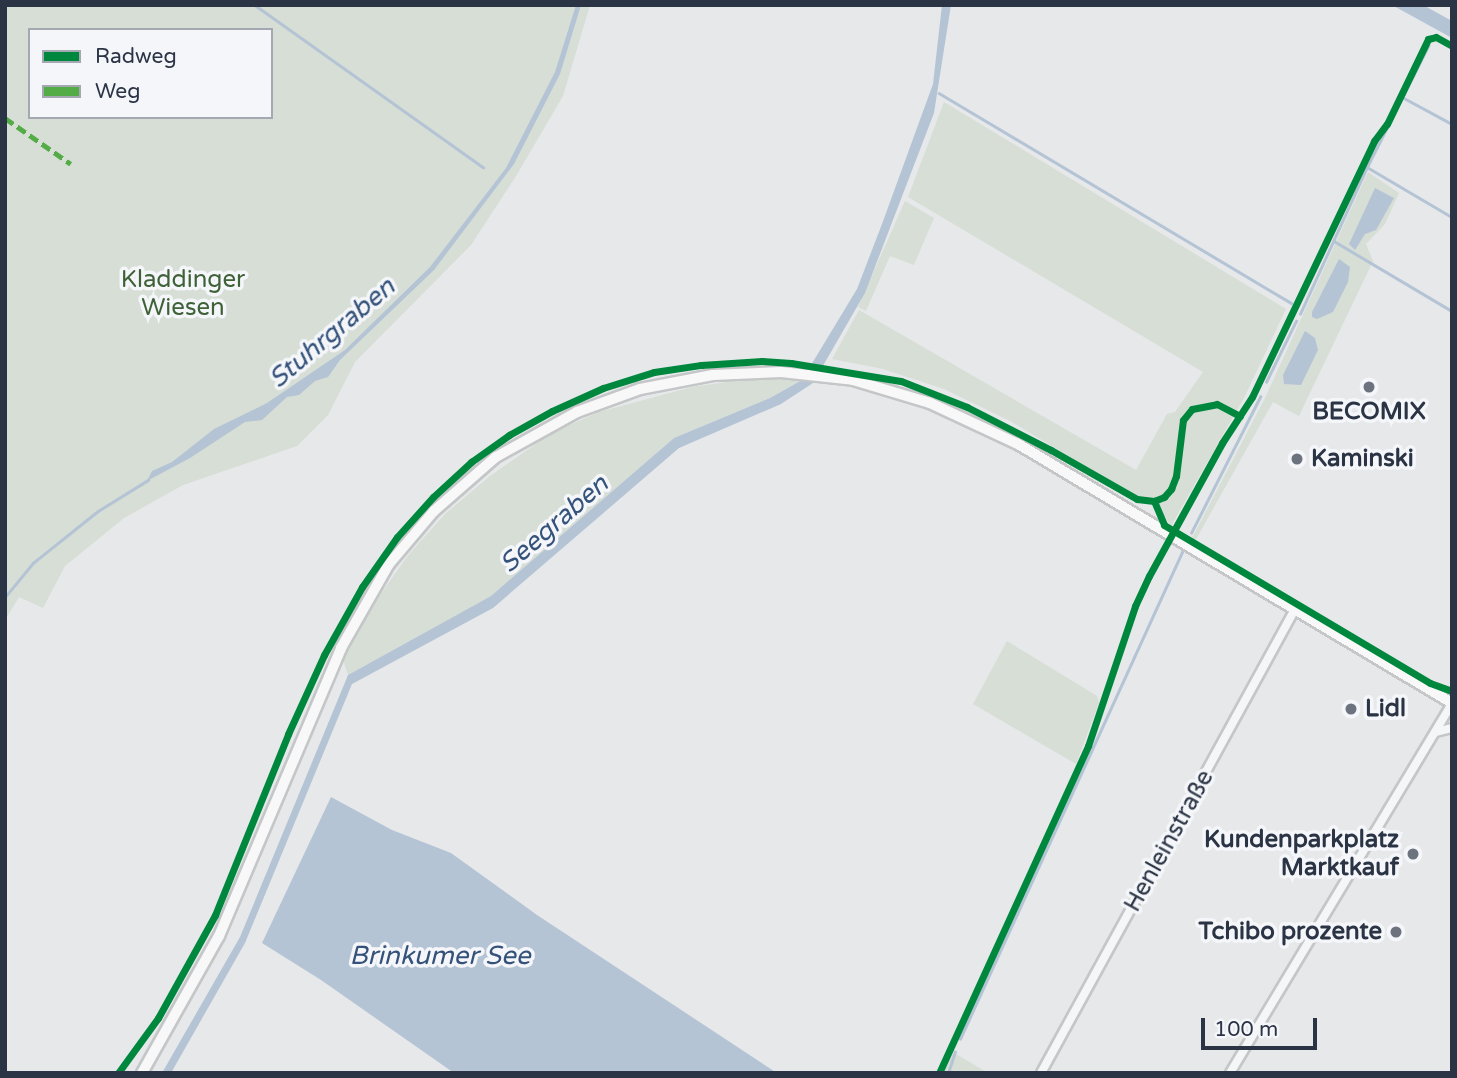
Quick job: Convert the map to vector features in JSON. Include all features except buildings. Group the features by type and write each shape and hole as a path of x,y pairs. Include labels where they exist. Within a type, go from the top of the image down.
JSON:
{"main road":[{"path":"142,1073 229,914 325,684 359,612 389,564 434,510 496,457 544,428 597,403 661,383 740,372 823,375 896,391 976,422 1452,704"}],"street":[{"name":"Henleinstraße","path":"1041,1073 1295,609"},
{"path":"1230,1073 1452,704"},
{"path":"1436,732 1452,728"}],"green space":[{"name":"Kladdinger Wiesen","path":"5,5 590,5 563,96 516,176 471,245 355,362 328,415 297,446 183,485 124,518 65,566 43,608 19,597 5,620"},
{"path":"944,102 1286,309 1245,396 1171,526 1154,500 1137,497 1010,421 944,389 883,369 832,359 859,310 1136,470 1167,414 1175,412 1203,372 908,197"},
{"path":"1368,172 1399,193 1385,224 1366,244 1373,261 1299,416 1273,402 1195,541 1191,540 1265,398"},
{"path":"905,201 934,218 914,265 890,256 866,311 858,307"},
{"path":"755,378 802,380 770,398 674,438 491,596 348,675 343,660 380,595 409,554 445,514 490,476 550,434 599,412 692,387"},
{"path":"1007,641 1097,696 1099,703 1076,764 973,704"},
{"path":"952,1054 956,1054 988,1073 943,1073"}],"water":[{"path":"576,5 581,5 560,74 514,164 434,270 340,360 328,377 315,381 299,395 287,397 262,420 245,422 190,458 147,481 152,471 172,462 214,429 267,403 345,350 430,267 506,168 555,72"},
{"path":"942,5 951,5 934,113 865,293 813,383 781,404 679,448 493,608 352,684 245,943 171,1073 162,1073 240,937 348,675 491,596 674,438 770,398 802,380 857,289 882,224 933,84"},
{"path":"1392,5 1423,5 1452,21 1452,38"},
{"path":"1375,188 1394,198 1376,230 1365,234 1355,250 1349,244"},
{"path":"1339,259 1350,267 1348,282 1333,312 1317,319 1312,317 1312,312"},
{"path":"1305,331 1315,338 1318,350 1301,385 1284,384 1283,375"},
{"name":"Brinkumer See","path":"331,797 392,830 451,853 537,915 777,1073 454,1073 321,980 262,943"}],"waterway":[{"path":"255,5 483,167"},
{"path":"1300,314 1367,167 1428,46"},
{"path":"939,93 1291,303"},
{"path":"1404,98 1452,124"},
{"path":"1367,167 1452,217"},
{"path":"1334,241 1452,311"},
{"path":"1266,382 1296,321"},
{"path":"1191,533 1260,397"},
{"name":"Stuhrgraben","path":"5,597 33,563 98,511 148,480"},
{"path":"960,1039 1182,552"},
{"path":"948,1073 955,1052"}],"marked path":[{"path":"5,118 71,164"}],"cycle path":[{"path":"939,1073 1088,746 1135,606 1149,576 1222,443 1252,397 1374,141 1387,124 1428,39 1436,37 1452,46"},
{"path":"118,1073 158,1018 215,915 288,734 324,655 362,587 397,537 433,497 471,462 509,435 552,411 603,388 654,372 701,365 762,361 791,363 901,381 967,407 1051,450 1137,499 1154,501 1164,497 1171,489 1176,476 1183,420 1192,409 1217,404 1240,416"},
{"path":"1154,501 1164,525 1430,683 1452,691"}],"place":[{"name":"BECOMIX","path":"1369,387"},
{"name":"Kaminski","path":"1297,459"},
{"name":"Lidl","path":"1351,709"},
{"name":"Kundenparkplatz Marktkauf","path":"1413,854"},
{"name":"Tchibo prozente","path":"1396,932"}],"water label":[{"name":"Seegraben","path":"554,524"}]}
